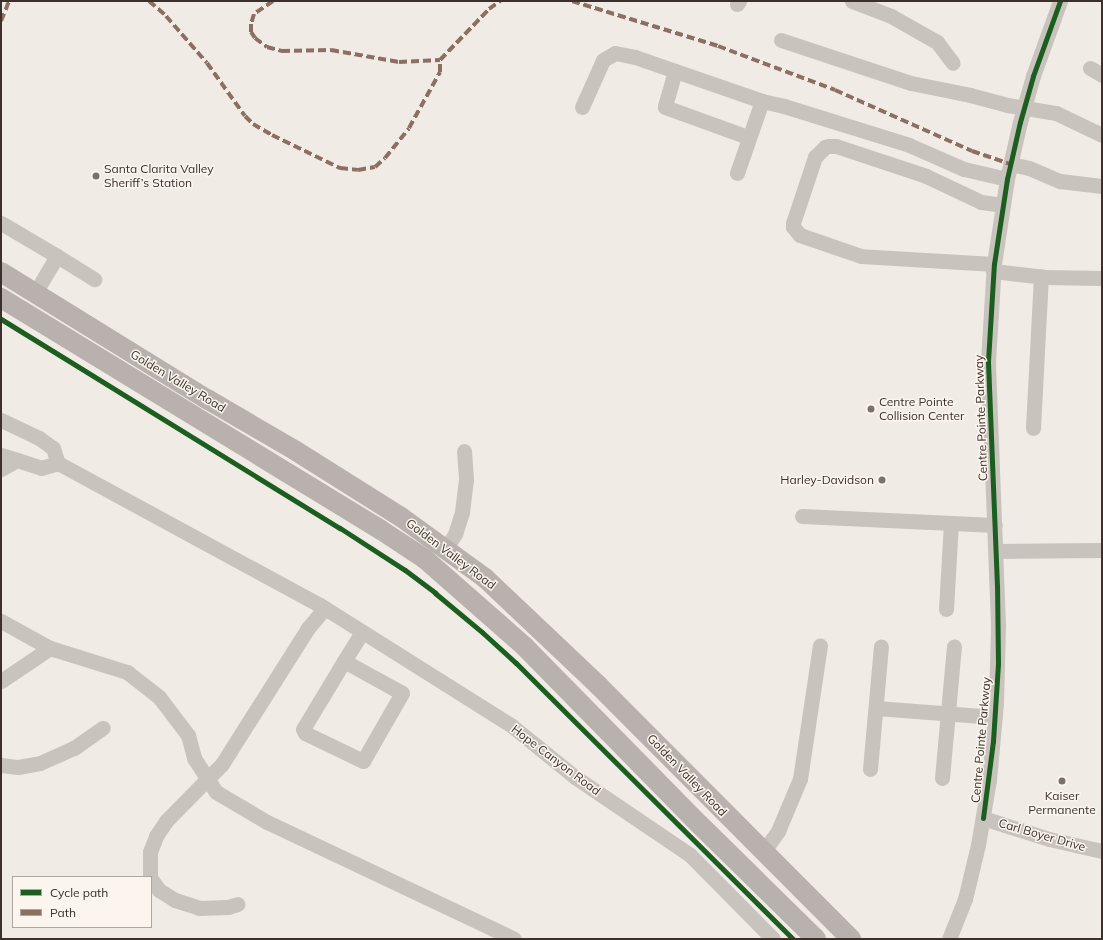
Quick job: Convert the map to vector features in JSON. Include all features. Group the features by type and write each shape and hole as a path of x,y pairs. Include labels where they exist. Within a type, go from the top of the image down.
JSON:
{"main road":[{"name":"Golden Valley Road","path":"1,272 207,399 296,451 446,548 485,578 598,685 851,939"},
{"name":"Golden Valley Road","path":"1,298 381,530 425,559 526,647 699,824 816,939"}],"street":[{"path":"852,1 892,16 937,42 952,63"},
{"name":"Centre Pointe Parkway","path":"949,939 970,879 983,818 995,717 998,625 988,361 993,268 1007,179 1024,107 1046,37 1060,1"},
{"path":"781,40 911,83 1056,113 1102,135"},
{"path":"582,107 603,60 615,53 635,57 762,101 784,106 909,145 964,169 1007,179"},
{"path":"675,71 665,107 748,137"},
{"path":"737,173 748,137 762,101"},
{"path":"1002,205 981,202 926,176 836,146 829,146 825,147 815,157 793,222 793,227 800,235 861,256 993,268 1041,276 1102,278"},
{"path":"1010,164 1029,168 1060,181 1102,186"},
{"path":"1,223 94,279"},
{"path":"35,293 57,256"},
{"path":"1033,428 1041,276"},
{"path":"1,420 39,438 53,448 58,462 41,468 1,455"},
{"path":"446,548 456,534 462,512 466,479 464,451"},
{"path":"1,469 17,460"},
{"name":"Hope Canyon Road","path":"58,462 322,607 512,726 575,777 690,855 773,939"},
{"path":"802,516 995,525"},
{"path":"946,609 951,523"},
{"path":"996,551 1102,550"},
{"path":"150,876 150,852 156,836 170,815 222,764 322,607"},
{"path":"1,621 50,648 127,672 159,697 188,735 194,758 216,792 268,822 514,939"},
{"path":"344,661 402,693 363,761 306,733 303,729 344,661 362,632"},
{"path":"763,852 778,831 800,779 820,645"},
{"path":"870,768 881,646"},
{"path":"942,778 954,647"},
{"path":"1,681 50,648"},
{"path":"876,708 995,717"},
{"path":"1,765 18,767 40,763 74,748 103,728"},
{"name":"Carl Boyer Drive","path":"983,818 1049,839 1102,851"},
{"path":"152,881 159,890 175,900 199,908 228,907 238,904"}],"marked path":[{"path":"1,21 9,1"},
{"path":"149,1 166,16 207,63 245,116 253,124 272,135 340,168 358,170 375,167 385,158 409,128 440,72 440,60"},
{"path":"273,1 254,14 251,24 251,32 255,38 267,47 282,51 331,50 399,62 440,60 489,9 500,1"},
{"path":"572,1 718,46 835,90 972,151 1010,164"}],"cycle path":[{"path":"983,818 993,741 998,664 997,586 988,361 994,264 1007,179 1020,122 1033,76 1060,1"},
{"path":"1,319 340,528 405,570 435,593 516,663 793,939"}],"place":[{"name":"Santa Clarita Valley Sheriff’s Station","path":"96,176"},
{"name":"Centre Pointe Collision Center","path":"871,409"},
{"name":"Harley-Davidson","path":"882,480"},
{"name":"Kaiser Permanente","path":"1062,781"}]}
